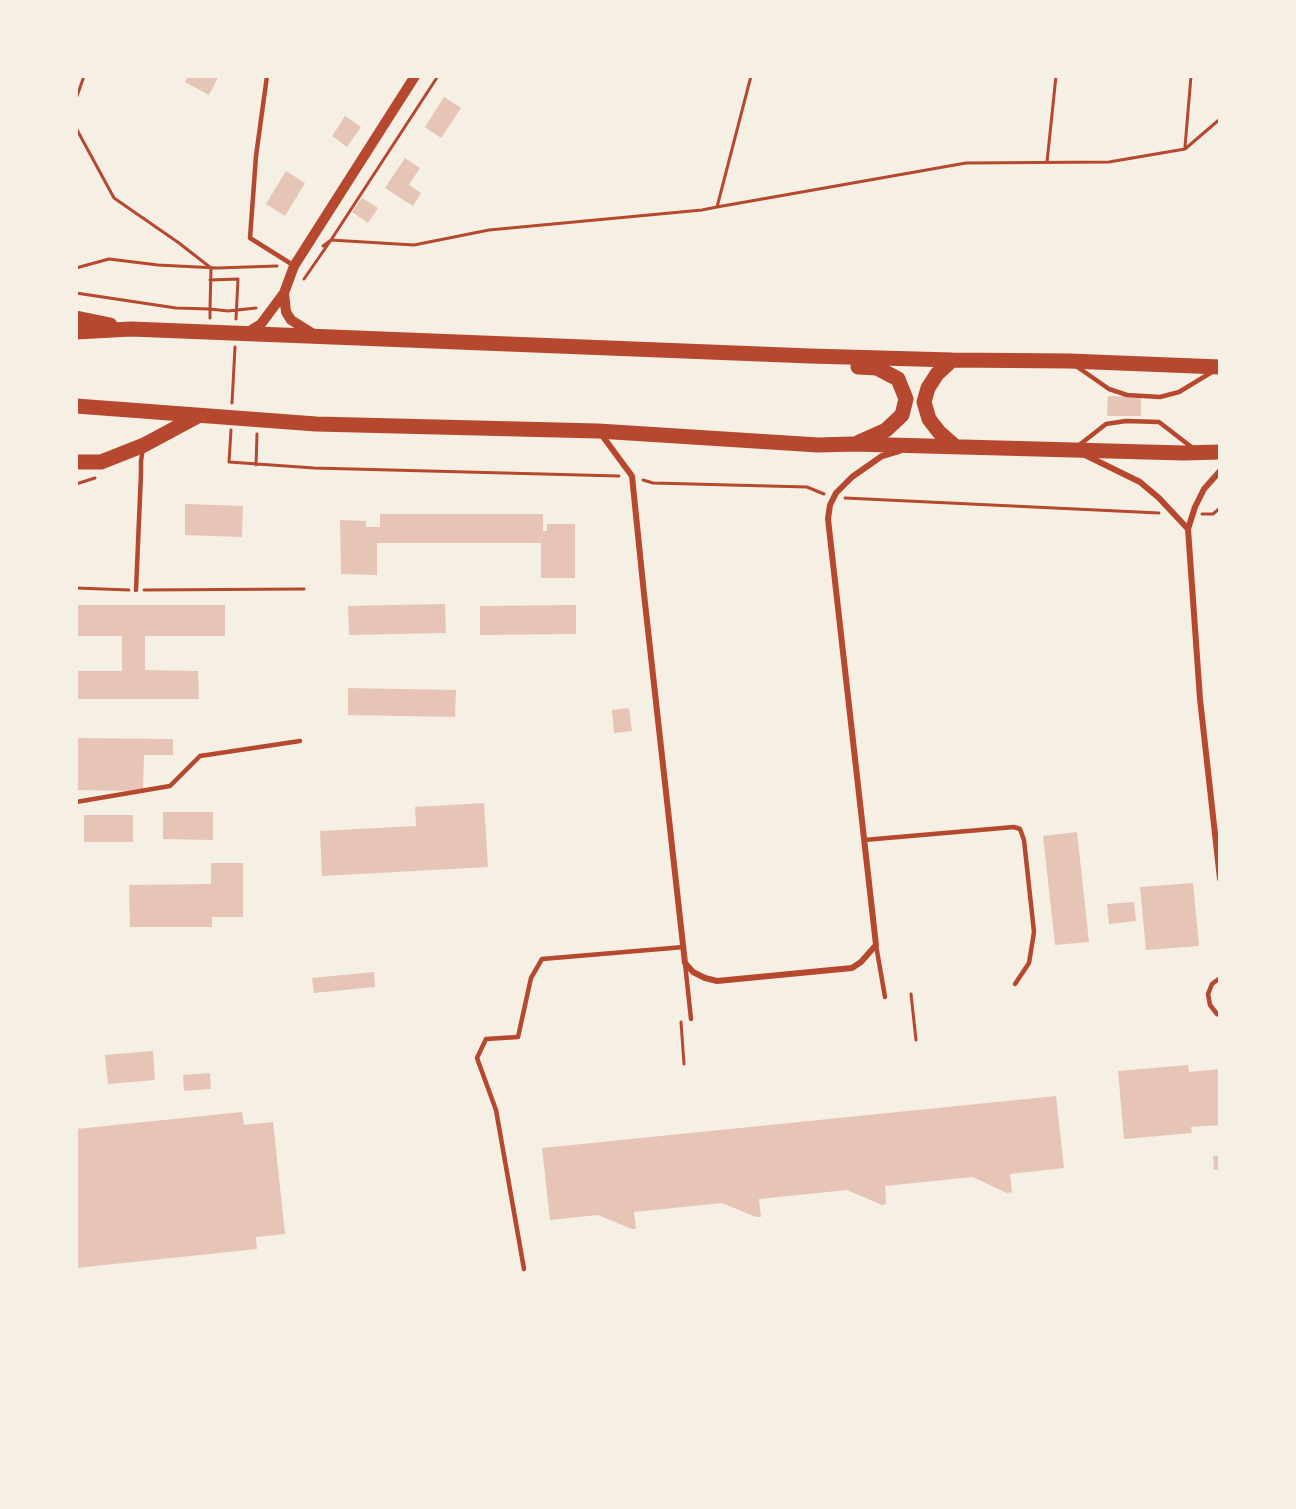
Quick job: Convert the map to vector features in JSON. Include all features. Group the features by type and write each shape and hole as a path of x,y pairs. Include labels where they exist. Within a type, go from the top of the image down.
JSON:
{"main road":[{"path":"76,318 131,329"},
{"path":"76,332 131,329 238,332 810,356 1069,361 1219,367"},
{"path":"810,356 825,364 877,368 898,379 906,399 902,415 886,430 853,444"},
{"path":"952,360 937,374 928,388 924,402 929,419 939,432 956,447"},
{"path":"76,406 316,424 598,431 818,445 1220,452"},
{"path":"76,462 101,462 144,445 199,416"}],"street":[{"path":"238,332 261,324 284,293 294,266 415,76"},
{"path":"284,293 286,312 291,320 318,337"},
{"path":"598,431 632,476 685,963 693,972 717,981 852,968 861,962 876,945 828,519 833,497 852,477 882,456 914,446"},
{"path":"1074,450 1140,482 1188,529"},
{"path":"1220,471 1204,489 1188,529 1200,699 1220,879"}],"lane":[{"path":"267,76 256,156 250,238 294,266"},
{"path":"1069,361 1109,389 1127,395 1160,397 1179,392 1219,367"},
{"path":"1074,450 1106,424 1126,421 1159,422 1199,453"},
{"path":"136,590 141,461 144,445"},
{"path":"76,802 170,786 201,756 300,741"},
{"path":"864,840 1014,827 1020,829 1024,840 1034,932 1029,963 1015,984"},
{"path":"876,945 885,997"},
{"path":"524,1269 496,1110 477,1058 486,1039 518,1036 531,978 542,959 684,947"},
{"path":"685,963 691,1019"},
{"path":"1220,978 1212,984 1208,994 1210,1005 1220,1015"}],"path":[{"path":"76,99 84,76"},
{"path":"717,207 751,76"},
{"path":"1047,162 1056,76"},
{"path":"1185,149 1191,76"},
{"path":"322,246 331,240 414,245 489,230 690,211 966,163 1109,162 1185,149 1220,119"},
{"path":"76,128 114,198 211,268"},
{"path":"76,268 109,260 211,268 294,266"},
{"path":"76,293 176,308 210,309 211,268"},
{"path":"210,280 238,279 238,332 232,405"},
{"path":"256,465 258,420"},
{"path":"231,428 229,462 256,465 632,476 653,483 807,488 833,497 1173,513"},
{"path":"1193,513 1213,514 1220,508"},
{"path":"76,588 304,589"},
{"path":"911,994 916,1040"},
{"path":"681,1020 684,1064"}],"building":[{"path":"188,76 219,76 209,95 185,82"},
{"path":"444,97 461,108 441,138 425,127"},
{"path":"345,116 361,127 347,147 332,136"},
{"path":"405,158 420,168 409,185 421,193 413,206 385,188"},
{"path":"286,171 305,183 285,216 266,204"},
{"path":"362,198 378,208 368,223 352,212"},
{"path":"1108,396 1141,397 1141,416 1107,416"},
{"path":"185,504 243,506 242,537 185,535"},
{"path":"380,514 543,514 543,531 547,531 547,524 575,524 575,578 541,578 541,543 377,543 377,575 341,574 340,520 366,521 366,527 380,527"},
{"path":"445,604 446,633 349,635 348,606"},
{"path":"76,605 225,605 225,636 145,636 145,670 198,671 199,699 76,699 76,671 122,671 122,636 76,636"},
{"path":"576,605 576,634 480,635 480,606"},
{"path":"348,688 456,690 455,717 348,715"},
{"path":"629,708 632,731 614,733 612,710"},
{"path":"76,738 173,739 173,755 144,755 143,791 76,790"},
{"path":"484,803 488,867 322,876 320,831 416,826 415,807"},
{"path":"163,812 213,812 213,840 163,839"},
{"path":"84,815 133,815 133,842 84,842"},
{"path":"1077,832 1089,942 1055,945 1043,836"},
{"path":"211,863 243,863 243,917 212,917 212,927 130,927 129,885 211,884"},
{"path":"1193,883 1199,946 1146,950 1140,887"},
{"path":"1134,902 1136,921 1109,924 1107,904"},
{"path":"374,972 375,987 314,993 312,978"},
{"path":"153,1051 155,1080 108,1084 105,1055"},
{"path":"1188,1065 1189,1072 1220,1069 1220,1125 1191,1127 1192,1133 1124,1139 1118,1071"},
{"path":"210,1073 211,1089 184,1091 183,1075"},
{"path":"1056,1096 1064,1168 1010,1174 1012,1192 1007,1193 973,1177 885,1186 886,1204 882,1205 847,1190 759,1199 761,1217 722,1203 634,1212 636,1229 598,1215 550,1220 542,1148"},
{"path":"242,1112 244,1125 273,1122 285,1234 256,1237 257,1249 76,1268 76,1129"},
{"path":"1213,1156 1220,1156 1220,1170 1214,1170"}]}
